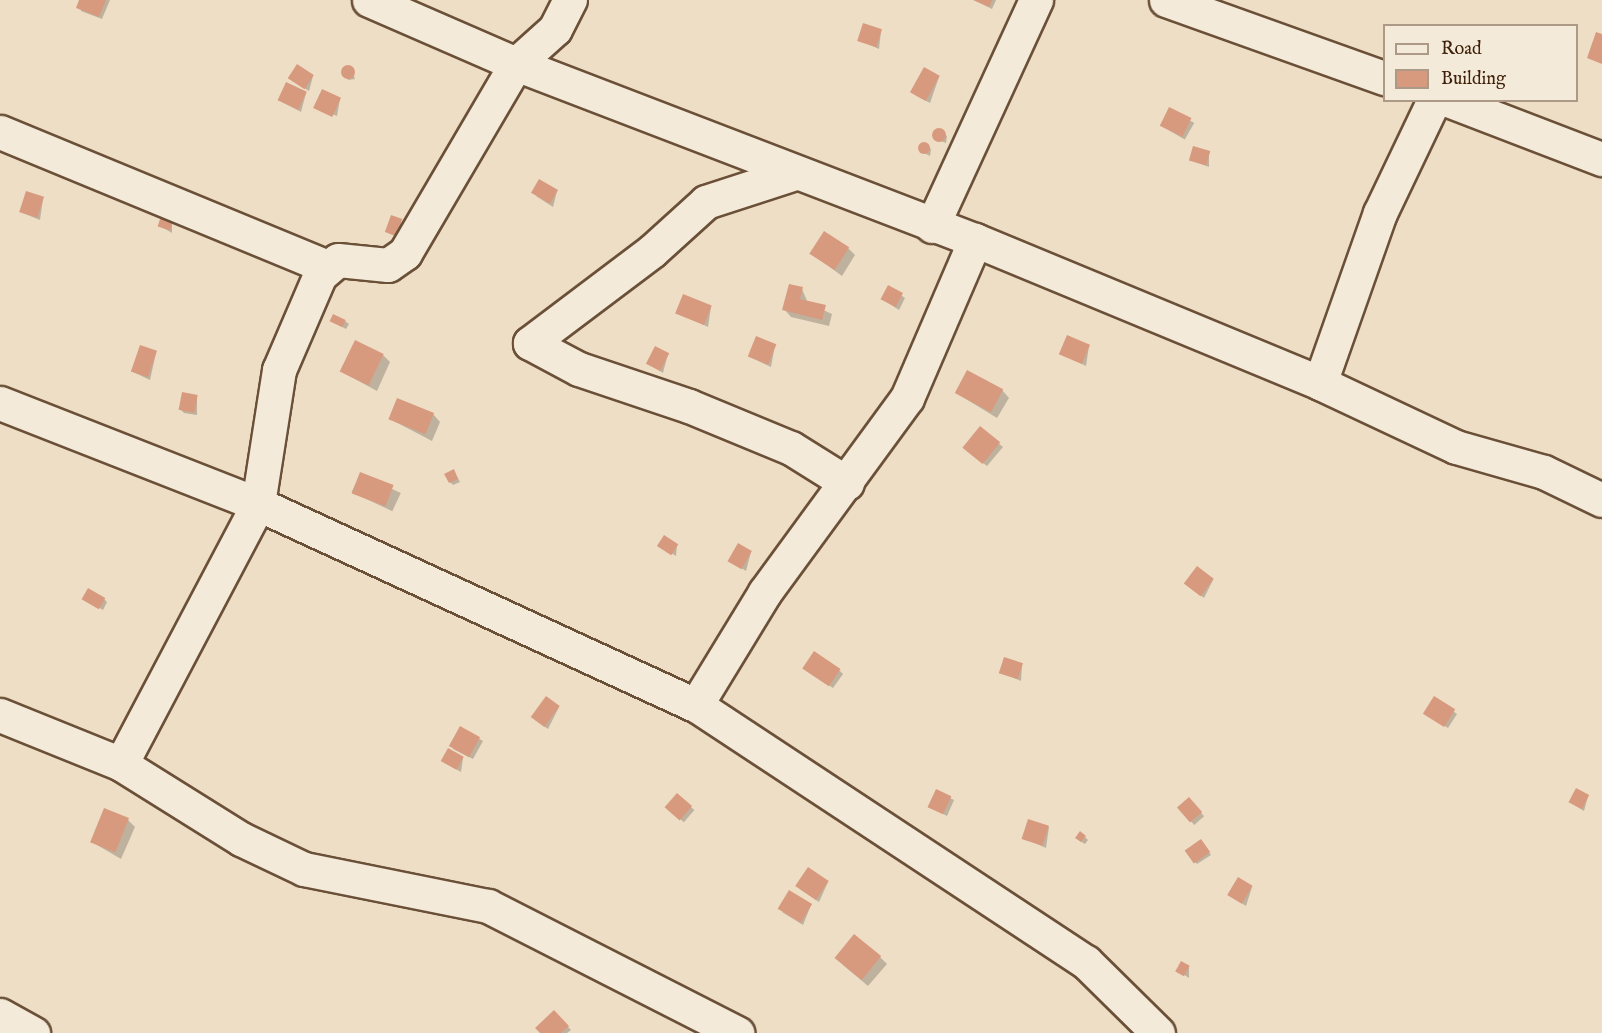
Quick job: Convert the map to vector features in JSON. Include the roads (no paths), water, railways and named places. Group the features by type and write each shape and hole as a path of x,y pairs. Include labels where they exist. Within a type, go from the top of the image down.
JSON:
{"street":[{"path":"369,0 516,64 932,226 975,240 1320,383 1456,447 1545,472 1602,500"},
{"path":"121,764 258,504 279,370 327,267 338,260 388,265 405,252 516,64 555,29 570,0"},
{"path":"932,226 1036,0"},
{"path":"1166,0 1383,78"},
{"path":"1320,383 1380,213 1433,102"},
{"path":"1453,102 1602,159"},
{"path":"0,132 327,267"},
{"path":"795,173 706,202 652,251 531,343 579,369 689,406 791,448 847,483"},
{"path":"696,705 765,592 907,398 975,240"},
{"path":"0,403 258,504 696,705 1086,962 1158,1033"},
{"path":"0,715 121,764 241,839 304,869 488,906 737,1033"},
{"path":"0,1015 33,1033"}]}
